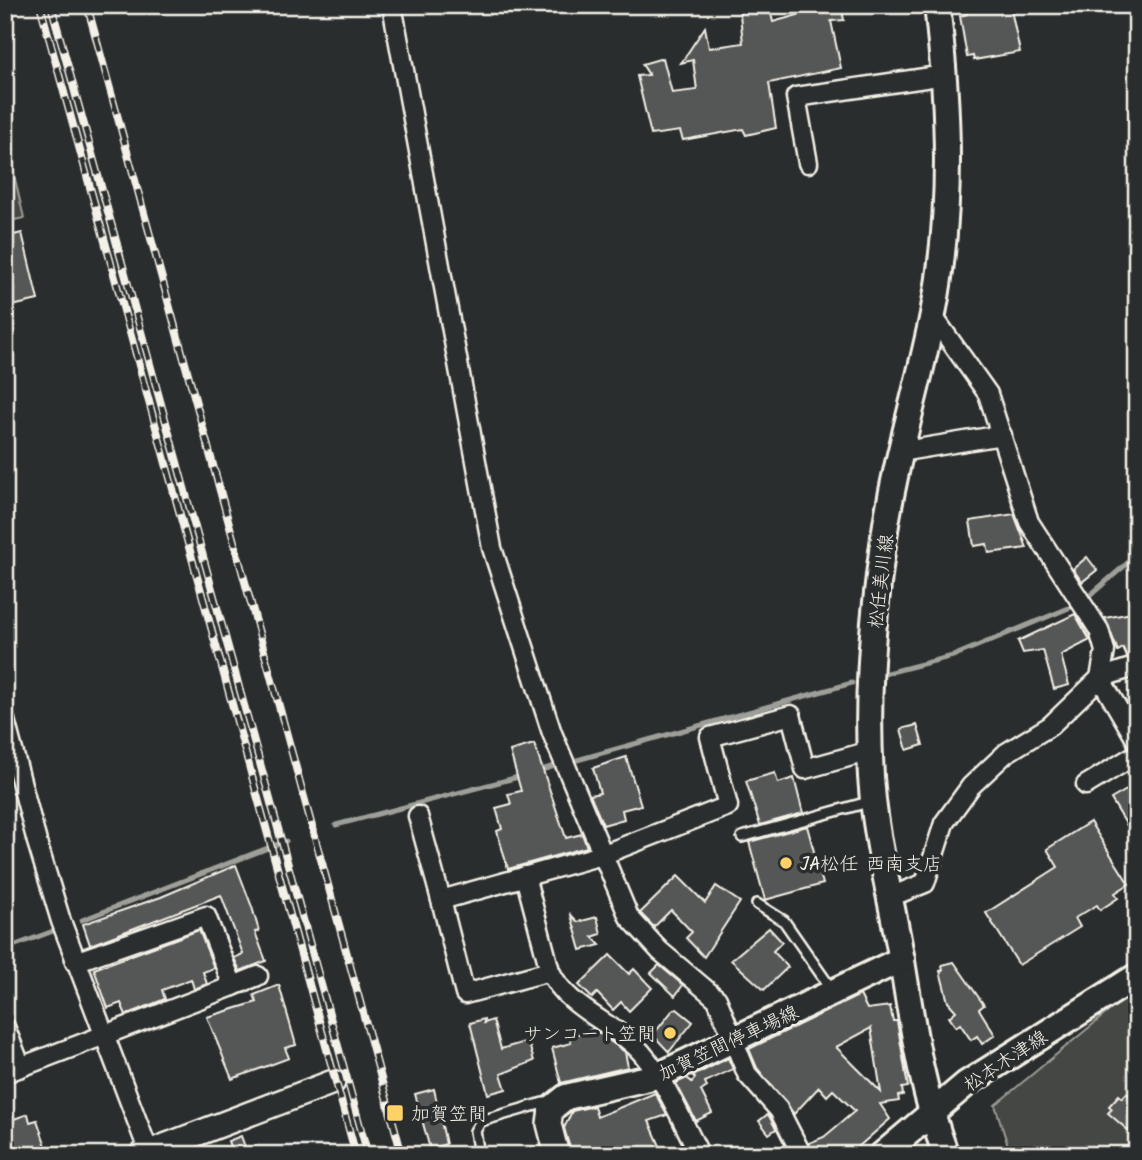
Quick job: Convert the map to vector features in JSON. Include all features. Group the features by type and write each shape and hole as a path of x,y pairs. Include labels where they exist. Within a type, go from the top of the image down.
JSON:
{"main road":[{"name":"松任美川線","path":"937,5 949,142 946,207 932,315 899,452 876,607 868,703 873,801 930,1113 946,1155"},
{"name":"加賀笠間停車場線","path":"551,1109 566,1097 657,1076 902,959"},
{"name":"松本木津線","path":"882,1155 974,1079 1137,976"}],"street":[{"path":"392,5 492,548 552,733 629,917 660,951 709,990 735,1040 747,1074 779,1110 802,1155"},
{"path":"808,163 796,97 945,75"},
{"path":"932,315 988,394 1029,522 1099,630 1105,651 1100,678 1137,741"},
{"path":"899,452 1002,435"},
{"path":"890,897 925,883 939,833 971,786 1006,752 1050,726 1100,678 1137,666"},
{"path":"441,900 602,855 728,806 710,737 790,715 806,769 870,751"},
{"path":"5,720 37,842 75,962 146,1154 333,1082"},
{"path":"1086,785 1137,754"},
{"path":"418,816 466,994 550,971"},
{"path":"524,876 554,980 575,1002 641,1052 700,1155"},
{"path":"75,962 206,916 233,986"},
{"path":"5,1027 13,1070 258,976"},
{"path":"551,1109 549,1124 557,1155"}],"lane":[{"path":"742,837 873,801"},
{"path":"757,904 784,921 830,987"},
{"path":"479,1155 475,1136 481,1121 543,1103 551,1109"}],"shaded area":[{"path":"5,136 24,218 5,222"},
{"path":"1137,988 1137,1155 1011,1155 995,1105"}],"building":[{"path":"739,5 769,5 773,22 812,11 811,5 841,5 844,20 831,21 841,68 769,83 776,128 746,135 743,129 683,140 680,131 651,135 637,76 649,75 642,64 663,58 672,93 697,90 693,60 681,63 705,27 709,48 743,43"},
{"path":"965,5 1010,5 1020,52 974,60 973,56 967,57 960,16 967,14"},
{"path":"22,233 38,300 12,306 5,281 5,237"},
{"path":"1014,514 1027,548 989,553 987,544 974,546 970,521"},
{"path":"1087,557 1097,570 1082,582 1073,569"},
{"path":"1137,612 1137,655 1127,657 1123,648 1118,651 1105,618"},
{"path":"1075,614 1090,640 1061,655 1069,685 1054,689 1043,650 1023,653 1018,641"},
{"path":"917,725 923,745 907,750 901,729"},
{"path":"534,744 566,838 582,834 587,847 508,869 497,831 502,829 496,808 511,804 508,794 521,791 510,751"},
{"path":"626,757 641,805 622,810 624,819 603,825 590,795 600,793 593,768"},
{"path":"775,773 778,783 794,778 803,813 760,825 746,781"},
{"path":"1137,784 1137,842 1111,799"},
{"path":"1090,822 1129,884 1115,893 1118,898 1100,910 1097,905 1075,918 1080,927 1019,965 986,913 1058,867 1047,849"},
{"name":"JA松任 西南支店","path":"807,826 823,884 765,900 749,842"},
{"path":"236,865 252,907 259,931 255,932 266,961 240,971 234,958 243,954 221,895 90,945 83,924 161,897"},
{"path":"678,876 705,903 716,886 740,902 704,957 686,938 692,932 671,910 654,927 640,913"},
{"path":"571,915 578,922 597,917 601,934 592,937 600,945 581,950"},
{"path":"769,928 782,942 773,951 788,967 764,990 731,960"},
{"path":"199,930 214,968 203,972 207,984 194,989 191,979 162,990 165,999 126,1015 121,1003 108,1008 94,969"},
{"path":"610,955 629,974 634,969 652,988 629,1011 621,1002 613,1010 597,993 592,998 579,985"},
{"path":"954,962 984,1005 979,1009 995,1035 982,1044 977,1036 971,1040 960,1024 956,1027 949,1017 956,1011 948,1002 940,971 943,970 942,965"},
{"path":"659,965 683,985 675,996 651,973"},
{"path":"279,985 296,1045 285,1048 289,1058 232,1079 207,1017 257,1002 254,995"},
{"path":"860,995 867,1009 890,1006 893,1021 897,1021 908,1087 902,1088 903,1095 898,1096 899,1101 880,1104 890,1119 849,1155 813,1155 809,1143 824,1137 855,1111 833,1090 827,1096 819,1087 794,1114 757,1068 749,1049","holes":["871,1028 881,1092 836,1047"]},
{"name":"サンコート笠間","path":"677,1009 693,1022 669,1052 653,1035 673,1010"},
{"path":"484,1019 484,1023 493,1020 501,1049 528,1041 534,1061 501,1074 506,1089 488,1094 470,1023"},
{"path":"593,1029 625,1052 628,1067 561,1083 552,1048 571,1043 569,1037"},
{"path":"728,1058 733,1069 705,1082 707,1087 701,1091 712,1113 696,1121 676,1083 687,1078 692,1082 695,1078 693,1076"},
{"path":"434,1089 446,1144 430,1149 415,1094"},
{"path":"655,1093 667,1115 649,1121 664,1155 572,1155 564,1128 572,1111 594,1106 597,1117"},
{"path":"1127,1093 1137,1102 1137,1138 1108,1113 1112,1109 1109,1106 1119,1095 1122,1098"},
{"path":"28,1114 30,1122 37,1120 49,1155 11,1155 5,1140 5,1122"},
{"path":"768,1114 776,1129 769,1134 759,1121"},
{"path":"241,1136 248,1155 233,1155 228,1141"}],"waterway":[{"path":"1087,598 1137,555"},
{"path":"887,673 953,656 1076,605"},
{"path":"570,762 852,683"},
{"path":"538,771 558,765"},
{"path":"336,825 522,776"},
{"path":"82,920 286,841"},
{"path":"5,949 56,930"}],"railway":[{"path":"40,5 356,1155"},
{"path":"51,5 368,1155"},
{"path":"87,5 402,1155"}],"place":[{"name":"JA松任 西南支店","path":"786,863"},
{"name":"サンコート笠間","path":"670,1033"},
{"name":"加賀笠間","path":"395,1113"}]}
